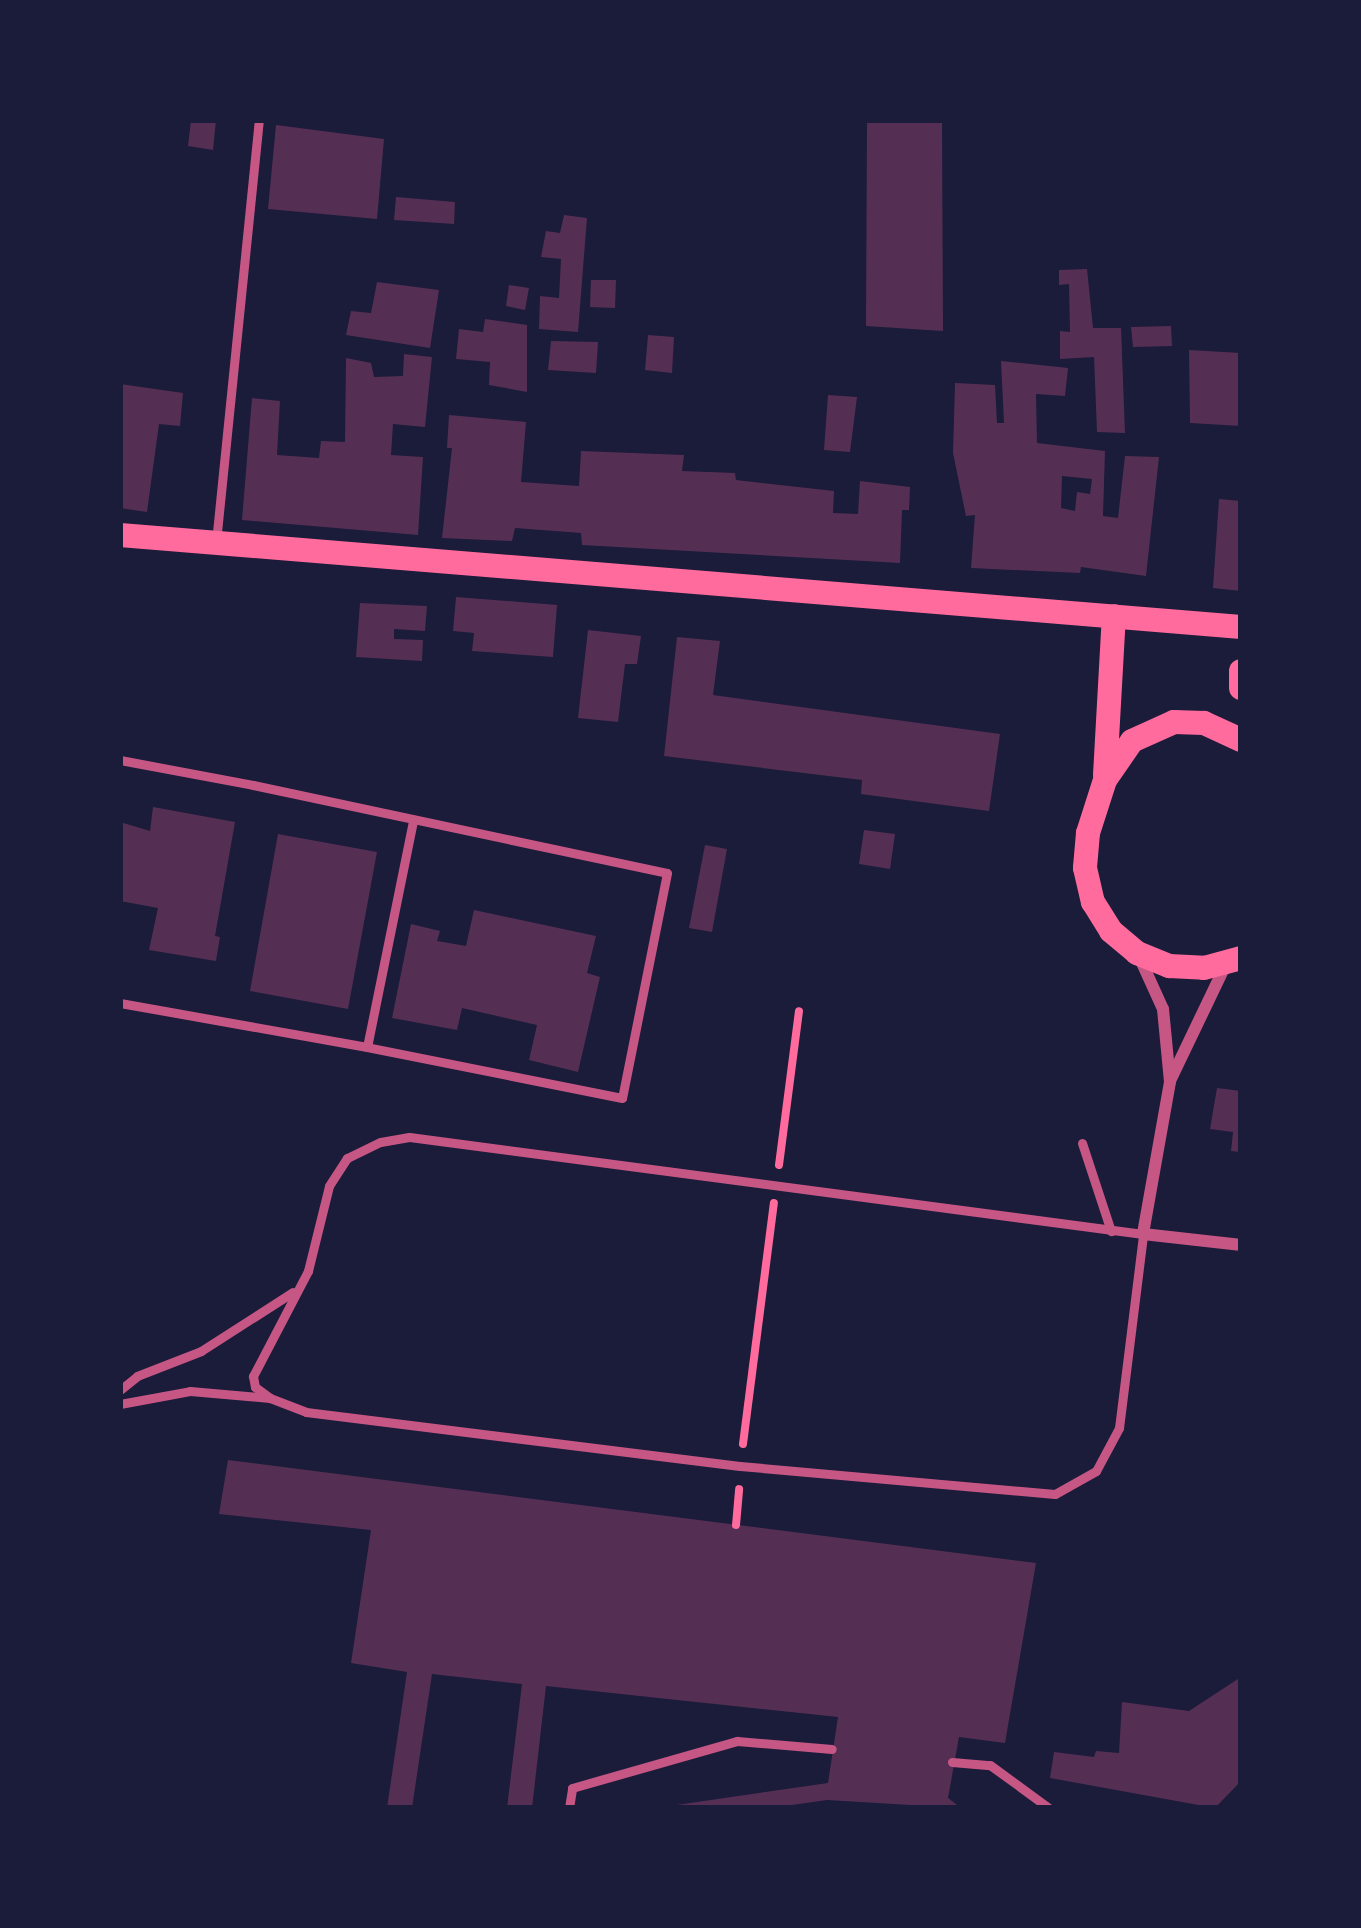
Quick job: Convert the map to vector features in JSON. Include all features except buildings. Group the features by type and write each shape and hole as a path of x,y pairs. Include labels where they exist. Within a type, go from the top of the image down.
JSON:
{"main road":[{"path":"120,535 1241,627"},
{"path":"120,554 160,538"},
{"path":"1114,616 1105,780 1088,833 1085,868 1093,902 1111,931 1137,953 1169,966 1234,961"},
{"path":"1241,671 1241,688"},
{"path":"1105,780 1132,741 1174,722 1204,723 1241,740"}],"street":[{"path":"1137,953 1162,1009 1170,1082 1143,1234 1241,1245"},
{"path":"1170,1082 1234,961"}],"lane":[{"path":"216,542 259,120"},
{"path":"120,760 667,873 622,1098 120,1003"},
{"path":"367,1047 413,820"},
{"path":"409,1137 1111,1231 1143,1234 1119,1428 1096,1472 1055,1494 740,1466 306,1412 270,1398 255,1387 253,1376 292,1292 308,1271 337,1171 362,1147 409,1137"},
{"path":"1082,1143 1111,1231"},
{"path":"120,1390 137,1376 201,1351 292,1292"},
{"path":"120,1404 190,1390 270,1398"},
{"path":"569,1808 572,1788 737,1741 832,1750"},
{"path":"952,1762 990,1765 1049,1808"}],"path":[{"path":"736,1525 799,1011"}]}
